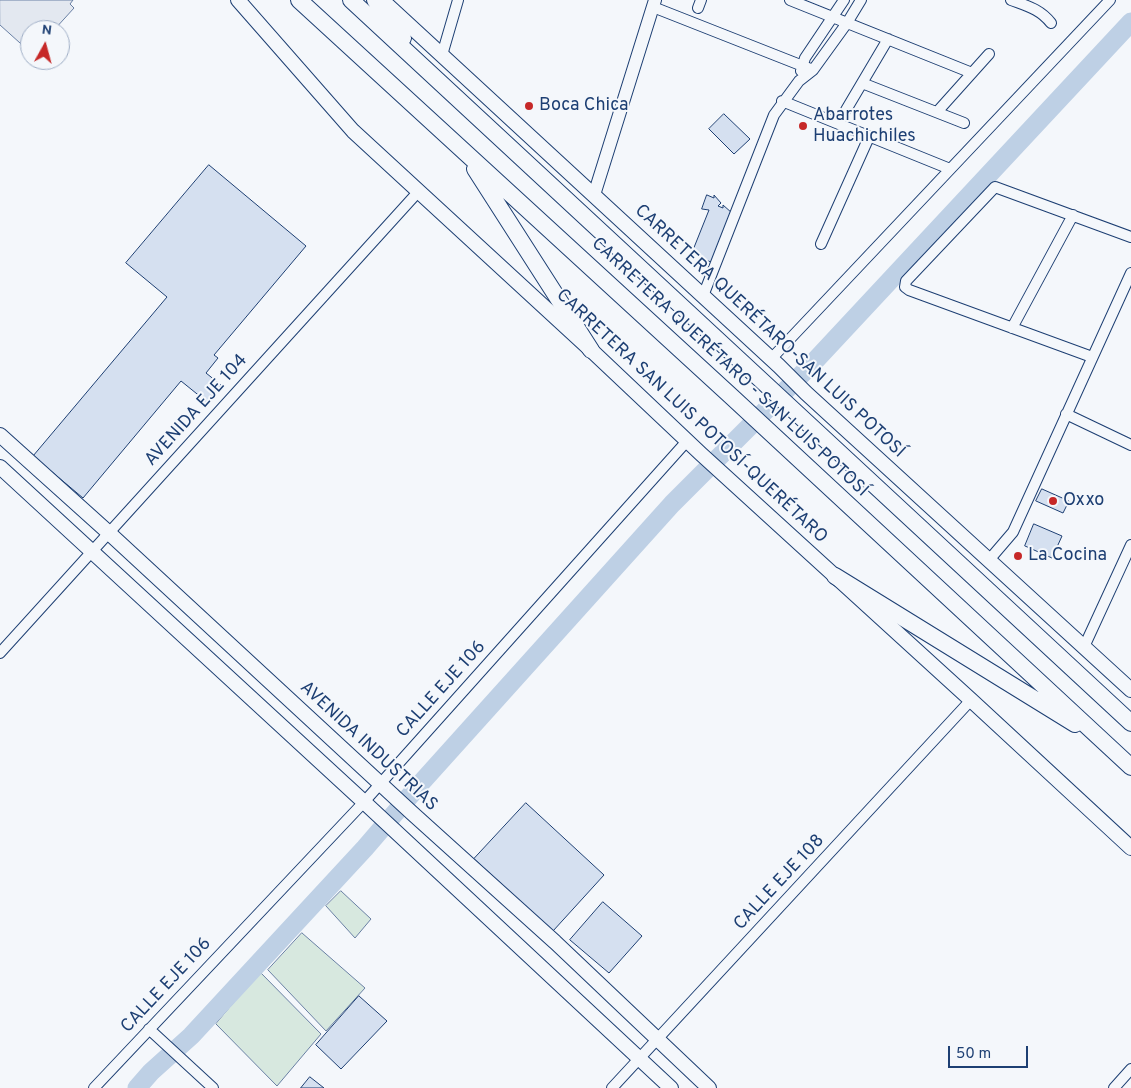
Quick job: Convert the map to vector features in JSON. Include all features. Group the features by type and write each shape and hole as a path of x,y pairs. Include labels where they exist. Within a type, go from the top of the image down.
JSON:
{"highway":[{"name":"CARRETERA QUERÉTARO - SAN LUIS POTOSÍ","path":"299,0 1131,766"},
{"name":"CARRETERA QUERÉTARO - SAN LUIS POTOSÍ","path":"351,0 1131,723"},
{"path":"374,0 429,72"},
{"path":"463,150 591,350"},
{"path":"835,576 1106,744"}],"main road":[{"name":"CARRETERA SAN LUIS POTOSÍ-QUERÉTARO","path":"238,0 353,131 701,454 1131,848"},
{"name":"CARRETERA QUERÉTARO-SAN LUIS POTOSÍ","path":"382,0 775,362 806,393 1131,690"},
{"name":"AVENIDA INDUSTRIAS","path":"0,435 555,942 709,1088"},
{"path":"0,467 671,1088"}],"street":[{"path":"442,55 458,0"},
{"path":"790,0 972,73"},
{"path":"799,82 802,65 844,0"},
{"path":"703,296 774,115 782,101 813,70 847,23 860,0"},
{"path":"1011,0 1037,9 1051,23"},
{"path":"775,362 950,169 1110,0"},
{"path":"594,196 654,3 813,70"},
{"path":"846,110 888,40"},
{"path":"938,112 989,54"},
{"path":"862,82 964,123"},
{"path":"782,101 950,169"},
{"path":"821,244 869,137"},
{"path":"1092,357 909,290 905,287 906,282 995,187 1131,237"},
{"name":"AVENIDA EJE 104","path":"0,652 418,192"},
{"path":"1012,328 1073,216"},
{"path":"989,560 1013,532 1131,273"},
{"path":"1066,414 1131,445"},
{"name":"CALLE EJE 106","path":"94,1088 149,1029 369,807 687,441"},
{"path":"1084,647 1131,545"},
{"name":"CALLE EJE 108","path":"612,1088 971,700"},
{"path":"149,1029 213,1088"},
{"path":"1114,1088 1131,1069"}],"shaded area":[{"path":"0,0 73,0 70,4 74,8 63,20 20,20 20,43 0,25"},
{"path":"341,891 371,919 355,938 326,906"},
{"path":"302,933 365,988 326,1031 268,970"},
{"path":"260,972 321,1034 277,1086 216,1024"}],"building":[{"path":"724,114 750,139 734,154 709,129"},
{"path":"209,165 306,246 214,355 218,358 206,373 221,385 207,402 181,381 83,498 33,456 167,297 126,263"},
{"path":"707,195 714,198 714,195 721,203 718,206 723,208 723,205 732,213 711,262 698,256 693,250 709,210 702,209"},
{"name":"Oxxo","path":"1042,489 1069,501 1063,513 1036,501"},
{"path":"1034,524 1062,536 1052,558 1025,546"},
{"path":"526,803 604,875 553,931 474,859"},
{"path":"603,902 642,936 609,973 570,940"},
{"path":"359,996 387,1021 341,1069 316,1045"},
{"path":"310,1077 324,1088 301,1088"}],"waterway":[{"path":"137,1088 151,1072 191,1036 365,848 420,784 672,504 812,364 1131,22"}],"place":[{"name":"Boca Chica","path":"529,106"},
{"name":"Abarrotes Huachichiles","path":"803,126"},
{"name":"Oxxo","path":"1053,501"},
{"name":"La Cocina","path":"1018,556"}]}
